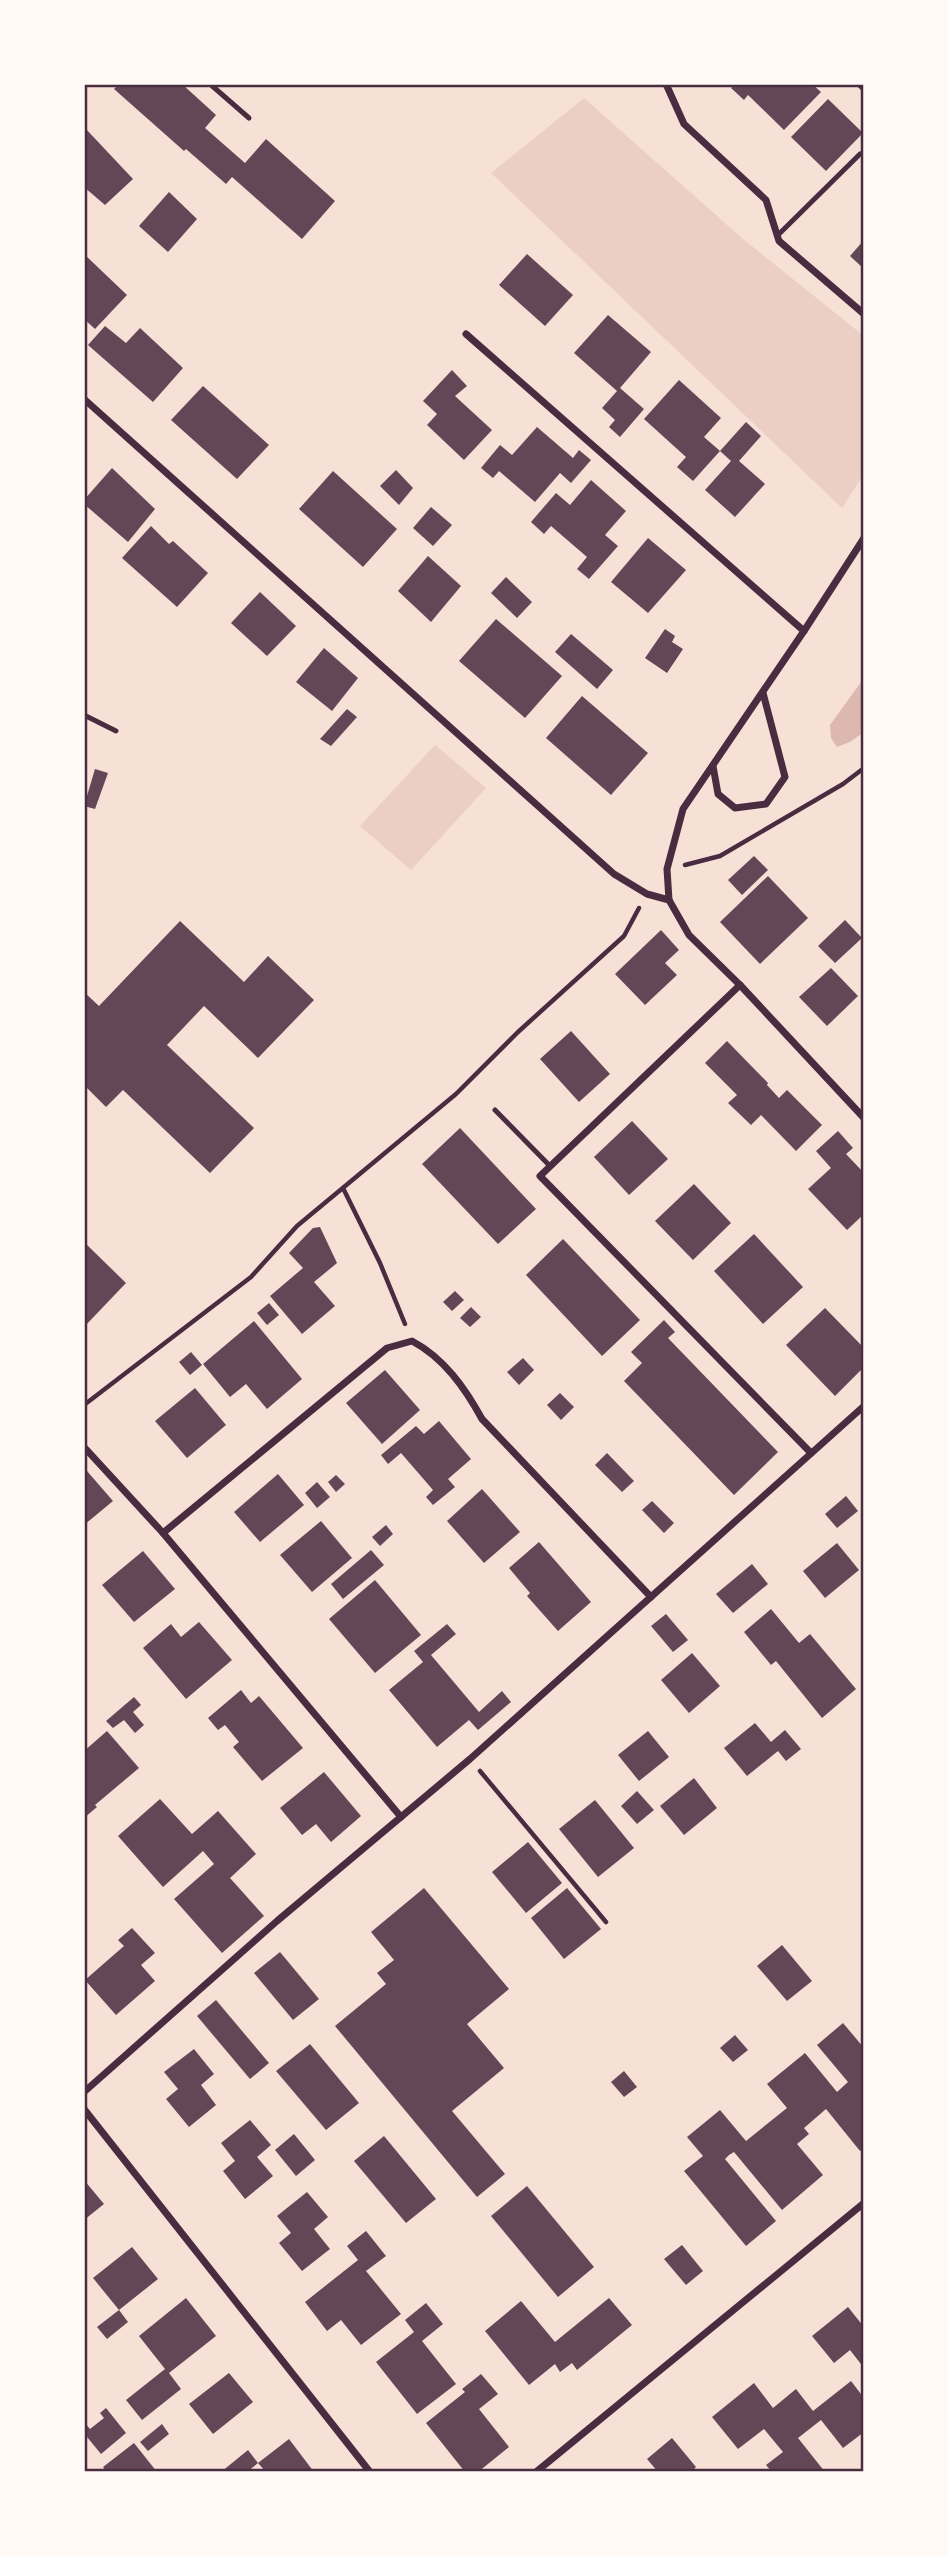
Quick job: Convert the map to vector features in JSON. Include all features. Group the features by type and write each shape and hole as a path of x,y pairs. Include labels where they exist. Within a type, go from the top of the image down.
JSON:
{"street":[{"path":"666,84 684,124 766,200 779,241 864,314"},
{"path":"467,334 804,631"},
{"path":"84,399 614,874 647,894 669,900"},
{"path":"864,538 683,809 667,870 669,900 689,935 740,985 864,1118"},
{"path":"713,766 718,794 735,808 766,804 785,777 763,693"},
{"path":"740,985 540,1176 811,1453"},
{"path":"163,1533 387,1348 412,1341 429,1350 465,1389 482,1419 652,1597"},
{"path":"84,2092 276,1921 470,1759 864,1406"},
{"path":"84,1447 163,1533 401,1817"},
{"path":"84,2109 370,2472"},
{"path":"536,2472 864,2203"}],"lane":[{"path":"210,84 249,118"},
{"path":"777,236 860,154"},
{"path":"84,715 116,731"},
{"path":"495,1110 550,1166"}],"path":[{"path":"858,84 864,90"},
{"path":"667,870 720,856 843,784 864,768"},
{"path":"84,1405 251,1277 297,1226 456,1094 517,1031 624,936 647,894"},
{"path":"343,1188 380,1263 412,1341"},
{"path":"470,1759 606,1922"}],"shaded area":[{"path":"584,98 743,239 864,336 864,474 842,508 491,173"},
{"path":"864,678 864,732 837,747 831,738 830,725"},
{"path":"435,745 486,788 411,870 360,826"}],"building":[{"path":"119,84 182,84 216,115 205,128 245,163 266,139 335,201 302,239 232,177 226,184 186,149 184,151 114,89"},
{"path":"735,84 812,84 821,92 784,130 748,95 744,100 731,88"},
{"path":"828,99 863,133 826,171 791,137"},
{"path":"85,128 133,179 105,205 84,187"},
{"path":"169,192 197,219 168,252 139,226"},
{"path":"864,240 864,269 850,256"},
{"path":"84,254 127,295 95,329 84,319"},
{"path":"527,254 573,295 545,326 499,285"},
{"path":"608,315 651,352 620,388 644,409 620,437 609,427 615,420 602,408 617,391 574,353"},
{"path":"105,326 126,343 140,328 183,368 153,402 88,345"},
{"path":"452,370 467,386 455,396 492,430 464,460 427,425 437,414 423,401"},
{"path":"679,380 721,418 704,437 720,451 693,481 677,467 686,457 644,419"},
{"path":"203,386 269,445 237,479 171,420"},
{"path":"746,422 761,436 739,461 765,484 735,517 705,490 731,461 720,451"},
{"path":"537,427 573,458 579,450 591,460 571,483 560,473 535,502 499,471 493,478 481,468 500,445 512,455"},
{"path":"112,468 155,509 128,542 84,504 84,500"},
{"path":"396,470 413,488 399,505 380,486"},
{"path":"333,471 397,529 363,567 299,509"},
{"path":"591,480 626,511 605,535 618,546 589,579 577,569 587,557 551,526 544,534 531,522 556,493 570,505"},
{"path":"431,507 452,525 433,546 413,528"},
{"path":"151,526 169,544 173,541 208,573 177,607 122,558"},
{"path":"648,538 686,570 648,613 611,582"},
{"path":"428,556 461,586 431,622 398,591"},
{"path":"506,577 532,602 517,618 491,593"},
{"path":"260,592 296,626 267,656 231,623"},
{"path":"496,619 562,676 525,718 459,661"},
{"path":"665,629 675,636 672,642 683,649 667,673 645,658"},
{"path":"571,634 613,670 597,689 555,652"},
{"path":"324,648 358,678 332,711 296,682"},
{"path":"582,696 648,753 611,795 546,738"},
{"path":"347,709 357,717 331,746 320,739"},
{"path":"95,769 108,773 95,809 84,806"},
{"path":"754,856 768,870 742,895 728,880"},
{"path":"768,876 808,918 760,964 720,922"},
{"path":"845,920 862,938 835,963 818,946"},
{"path":"180,921 244,982 268,956 314,1000 258,1058 204,1006 167,1045 254,1128 210,1173 123,1090 106,1107 84,1085 84,992 99,1006"},
{"path":"661,930 679,950 665,963 677,975 645,1005 615,974"},
{"path":"831,968 858,996 827,1026 799,997"},
{"path":"571,1031 610,1074 579,1102 540,1059"},
{"path":"727,1041 779,1098 787,1090 822,1125 796,1151 761,1115 751,1125 728,1103 737,1095 705,1063"},
{"path":"632,1121 668,1159 629,1195 594,1157"},
{"path":"460,1128 536,1209 498,1244 422,1164"},
{"path":"838,1131 853,1148 846,1154 864,1173 864,1214 847,1230 808,1189 831,1168 816,1151"},
{"path":"694,1184 731,1223 693,1260 655,1221"},
{"path":"320,1227 337,1263 314,1282 335,1306 302,1334 270,1296 303,1268 289,1253 313,1228"},
{"path":"754,1234 803,1287 763,1324 714,1271"},
{"path":"563,1239 640,1320 602,1356 526,1275"},
{"path":"84,1242 126,1283 84,1327"},
{"path":"455,1291 464,1300 452,1311 443,1302"},
{"path":"269,1303 279,1315 267,1325 257,1313"},
{"path":"471,1307 481,1317 470,1327 460,1318"},
{"path":"825,1308 864,1348 864,1367 835,1396 786,1345"},
{"path":"664,1320 675,1332 668,1338 778,1452 734,1495 624,1381 642,1363 631,1352"},
{"path":"254,1321 302,1379 267,1409 246,1384 230,1397 203,1364"},
{"path":"191,1352 202,1365 190,1375 179,1362"},
{"path":"523,1358 534,1370 519,1385 507,1372"},
{"path":"385,1370 420,1410 382,1444 346,1403"},
{"path":"195,1388 226,1425 187,1458 155,1421"},
{"path":"560,1393 574,1407 561,1420 547,1405"},
{"path":"439,1421 471,1459 448,1479 455,1487 433,1505 426,1497 433,1490 401,1453 388,1464 381,1455 416,1426 424,1434"},
{"path":"607,1453 634,1481 622,1492 595,1465"},
{"path":"87,1471 113,1501 84,1525 84,1473"},
{"path":"278,1474 304,1505 260,1542 234,1512"},
{"path":"336,1475 345,1484 336,1492 328,1482"},
{"path":"317,1482 330,1497 317,1508 305,1493"},
{"path":"482,1489 520,1532 484,1563 447,1521"},
{"path":"846,1496 858,1511 837,1528 825,1514"},
{"path":"652,1501 674,1523 664,1533 642,1510"},
{"path":"321,1521 352,1558 312,1592 280,1555"},
{"path":"386,1525 393,1534 380,1546 372,1537"},
{"path":"539,1542 591,1602 558,1631 527,1596 530,1593 509,1568"},
{"path":"837,1543 859,1570 825,1598 803,1571"},
{"path":"371,1550 384,1565 343,1599 331,1584"},
{"path":"143,1551 175,1589 134,1622 102,1585"},
{"path":"752,1564 768,1584 733,1613 716,1594"},
{"path":"375,1580 421,1635 375,1673 329,1619"},
{"path":"771,1609 799,1643 810,1634 856,1689 822,1718 776,1661 771,1665 744,1632"},
{"path":"666,1614 688,1640 673,1652 651,1626"},
{"path":"199,1622 232,1660 186,1699 143,1648 171,1624 181,1637"},
{"path":"447,1624 456,1634 431,1655 479,1712 502,1691 511,1702 478,1730 469,1720 437,1747 389,1690 423,1662 414,1651"},
{"path":"692,1653 720,1686 689,1713 661,1680"},
{"path":"241,1690 251,1703 259,1696 303,1748 262,1781 233,1747 239,1742 225,1725 218,1730 208,1718"},
{"path":"134,1697 141,1705 133,1712 144,1725 135,1733 124,1720 113,1728 106,1721"},
{"path":"755,1723 771,1742 785,1730 801,1749 786,1761 778,1751 747,1776 724,1748"},
{"path":"107,1731 139,1768 95,1805 97,1807 84,1818 84,1751"},
{"path":"648,1731 669,1757 639,1781 618,1755"},
{"path":"324,1772 361,1816 331,1842 316,1824 302,1835 280,1808"},
{"path":"694,1778 717,1808 684,1835 660,1806"},
{"path":"637,1791 654,1810 637,1824 621,1806"},
{"path":"160,1799 192,1834 218,1811 256,1854 230,1878 264,1916 222,1953 174,1899 214,1864 203,1851 163,1887 118,1836"},
{"path":"595,1800 634,1848 598,1877 559,1829"},
{"path":"528,1842 562,1883 526,1913 492,1872"},
{"path":"424,1888 509,1989 467,2024 504,2068 452,2111 505,2174 477,2197 335,2026 386,1984 377,1973 394,1960 371,1932"},
{"path":"567,1888 601,1929 564,1959 531,1918"},
{"path":"132,1928 155,1953 141,1965 155,1981 116,2015 85,1980 124,1946 118,1940"},
{"path":"782,1945 812,1981 787,2001 757,1966"},
{"path":"280,1952 319,1999 293,2020 254,1973"},
{"path":"216,2000 269,2063 250,2079 197,2016"},
{"path":"843,2023 864,2048 864,2148 860,2151 826,2109 804,2128 809,2134 797,2144 823,2175 782,2210 734,2152 729,2155 725,2159 776,2221 746,2246 684,2171 703,2156 687,2137 720,2110 746,2141 787,2108 767,2084 805,2053 837,2092 848,2082 817,2045"},
{"path":"735,2035 748,2050 733,2062 720,2048"},
{"path":"310,2044 359,2103 326,2130 276,2071"},
{"path":"194,2049 214,2074 201,2085 216,2105 189,2127 166,2099 178,2089 164,2072"},
{"path":"624,2071 637,2087 624,2097 611,2082"},
{"path":"250,2120 271,2145 257,2157 273,2176 245,2199 223,2171 235,2161 221,2143"},
{"path":"294,2134 315,2160 296,2176 275,2150"},
{"path":"384,2136 436,2199 406,2223 354,2161"},
{"path":"84,2180 104,2204 84,2220"},
{"path":"527,2186 594,2267 558,2297 491,2216"},
{"path":"307,2192 328,2217 314,2229 330,2249 302,2271 279,2243 291,2233 277,2216"},
{"path":"366,2231 386,2256 366,2271 401,2314 361,2345 341,2320 327,2331 305,2302 358,2260 347,2246"},
{"path":"682,2245 703,2271 686,2285 664,2259"},
{"path":"132,2247 158,2279 119,2310 93,2278"},
{"path":"186,2298 216,2336 169,2373 181,2389 142,2420 126,2400 165,2369 139,2336"},
{"path":"609,2298 632,2325 577,2370 572,2363 560,2372 555,2364 529,2385 485,2331 521,2301 555,2342"},
{"path":"426,2303 443,2324 422,2341 456,2384 417,2414 376,2362 414,2332 405,2320"},
{"path":"848,2307 864,2327 864,2368 850,2350 834,2363 812,2336"},
{"path":"119,2310 128,2322 107,2339 97,2327"},
{"path":"229,2373 253,2402 213,2434 189,2404"},
{"path":"481,2374 498,2394 479,2409 509,2447 478,2472 465,2472 426,2423 465,2392 462,2389"},
{"path":"851,2381 864,2398 864,2432 843,2448 821,2420 798,2438 825,2472 772,2472 766,2465 783,2452 764,2429 738,2449 712,2417 754,2383 773,2408 796,2389 813,2411"},
{"path":"106,2408 126,2433 101,2454 87,2437 84,2439 84,2422 90,2429 104,2418 100,2413"},
{"path":"162,2424 169,2434 148,2451 140,2442"},
{"path":"672,2438 696,2467 691,2472 658,2472 647,2459"},
{"path":"289,2439 314,2472 266,2472 258,2463"},
{"path":"134,2443 157,2472 106,2472 103,2467"},
{"path":"248,2450 258,2463 247,2472 221,2472"}]}
